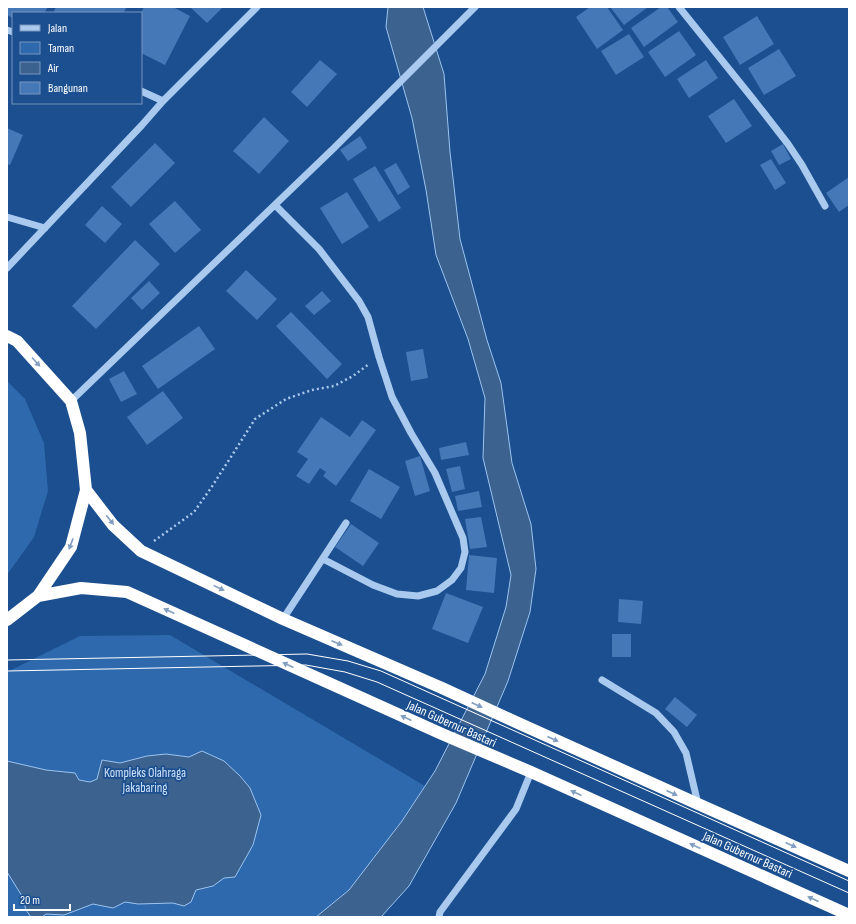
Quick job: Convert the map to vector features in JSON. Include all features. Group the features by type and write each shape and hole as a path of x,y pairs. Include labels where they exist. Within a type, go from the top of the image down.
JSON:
{"highway":[{"name":"Jalan Gubernur Bastari","path":"7,336 17,341 71,401 80,434 86,490 71,547 38,596 7,620"},
{"name":"Jalan Gubernur Bastari","path":"86,490 113,525 141,551 283,619 442,688 849,871"},
{"name":"Jalan Gubernur Bastari","path":"38,596 81,588 127,592 849,915"}],"street":[{"path":"7,268 164,101 257,7"},
{"path":"71,401 334,148 475,7"},
{"path":"679,7 788,144 802,165 825,206"},
{"path":"142,91 164,101"},
{"path":"275,205 319,249 359,301 368,317 392,397 435,473 463,538 465,552 461,568 452,580 437,591 418,596 397,594 374,585 323,559"},
{"path":"7,217 45,228"},
{"path":"283,619 346,523"},
{"path":"602,680 656,713 674,732 686,753 698,804"},
{"path":"438,917 440,912 516,809 531,772"}],"path":[{"path":"141,551 194,512 255,419 286,399 312,390 334,386 353,376 379,357"}],"green space":[{"path":"7,381 25,399 44,443 48,491 34,537 7,575"},
{"name":"Kompleks Olahraga Jakabaring","path":"170,635 425,786 402,821 349,890 316,917 7,917 7,672 80,636"}],"water":[{"path":"388,7 423,7 444,74 450,152 460,239 487,340 501,383 512,463 531,524 536,569 530,612 508,681 456,803 409,886 381,917 316,917 349,890 402,821 435,771 485,674 506,607 511,575 483,458 485,398 468,339 436,255 426,190 412,118 386,27"},
{"path":"202,751 224,761 240,776 250,788 261,815 253,845 235,877 224,878 213,886 196,890 191,902 184,906 173,903 138,904 125,902 113,908 93,904 64,915 46,914 42,917 31,917 26,910 22,896 7,872 7,761 46,770 75,773 79,780 90,782 97,779 102,760 120,763 147,756 166,754 189,757"}],"building":[{"path":"7,7 48,7 45,12 12,12 12,18 7,15"},
{"path":"56,7 127,7 124,12 54,12"},
{"path":"144,7 173,7 190,16 165,65 142,54 142,12"},
{"path":"190,7 223,7 207,23"},
{"path":"590,7 607,7 623,30 597,49 576,17"},
{"path":"610,7 648,7 624,25"},
{"path":"661,7 667,7 678,22 644,47 631,28"},
{"path":"757,16 774,44 740,65 723,37"},
{"path":"679,31 696,55 665,77 648,52"},
{"path":"629,34 644,57 616,75 601,51"},
{"path":"779,49 796,76 764,95 748,68"},
{"path":"320,60 337,74 307,107 291,92"},
{"path":"706,60 718,78 689,98 677,79"},
{"path":"734,99 752,126 726,143 708,116"},
{"path":"264,117 289,141 259,174 233,151"},
{"path":"7,128 23,135 10,165 7,164"},
{"path":"360,136 367,148 348,161 340,150"},
{"path":"155,143 175,163 131,207 111,187"},
{"path":"783,144 791,159 779,165 771,151"},
{"path":"771,159 786,183 775,190 760,165"},
{"path":"396,163 410,187 398,195 384,170"},
{"path":"375,166 401,208 379,222 353,179"},
{"path":"849,177 849,205 839,212 826,193"},
{"path":"347,192 369,227 342,244 320,208"},
{"path":"175,201 201,230 175,253 149,224"},
{"path":"102,206 122,224 105,243 85,225"},
{"path":"135,240 160,264 96,329 72,306"},
{"path":"246,270 277,299 257,320 226,291"},
{"path":"149,281 160,293 142,310 131,298"},
{"path":"322,291 331,301 314,315 305,306"},
{"path":"291,312 342,364 327,379 276,326"},
{"path":"199,326 215,349 158,389 142,366"},
{"path":"423,349 428,378 411,381 406,352"},
{"path":"124,371 137,394 121,402 109,379"},
{"path":"163,391 183,418 147,445 127,417"},
{"path":"321,417 350,437 362,420 376,430 336,486 323,476 326,472 320,468 309,484 296,476 308,459 297,452"},
{"path":"466,442 469,455 441,460 439,448"},
{"path":"420,456 430,491 415,496 405,461"},
{"path":"460,466 465,489 452,492 446,469"},
{"path":"369,469 400,487 381,519 350,501"},
{"path":"479,491 482,507 458,511 455,496"},
{"path":"481,517 487,547 470,549 465,519"},
{"path":"351,524 379,543 363,566 335,547"},
{"path":"469,555 497,558 494,593 466,590"},
{"path":"446,593 483,607 468,643 432,629"},
{"path":"619,599 643,601 641,624 618,622"},
{"path":"612,634 631,634 631,657 612,657"},
{"path":"675,697 697,715 687,727 665,709"}],"tram line":[{"path":"7,660 307,654 348,661 381,671 849,881"},
{"path":"7,671 306,665 345,672 377,682 849,893"}]}
